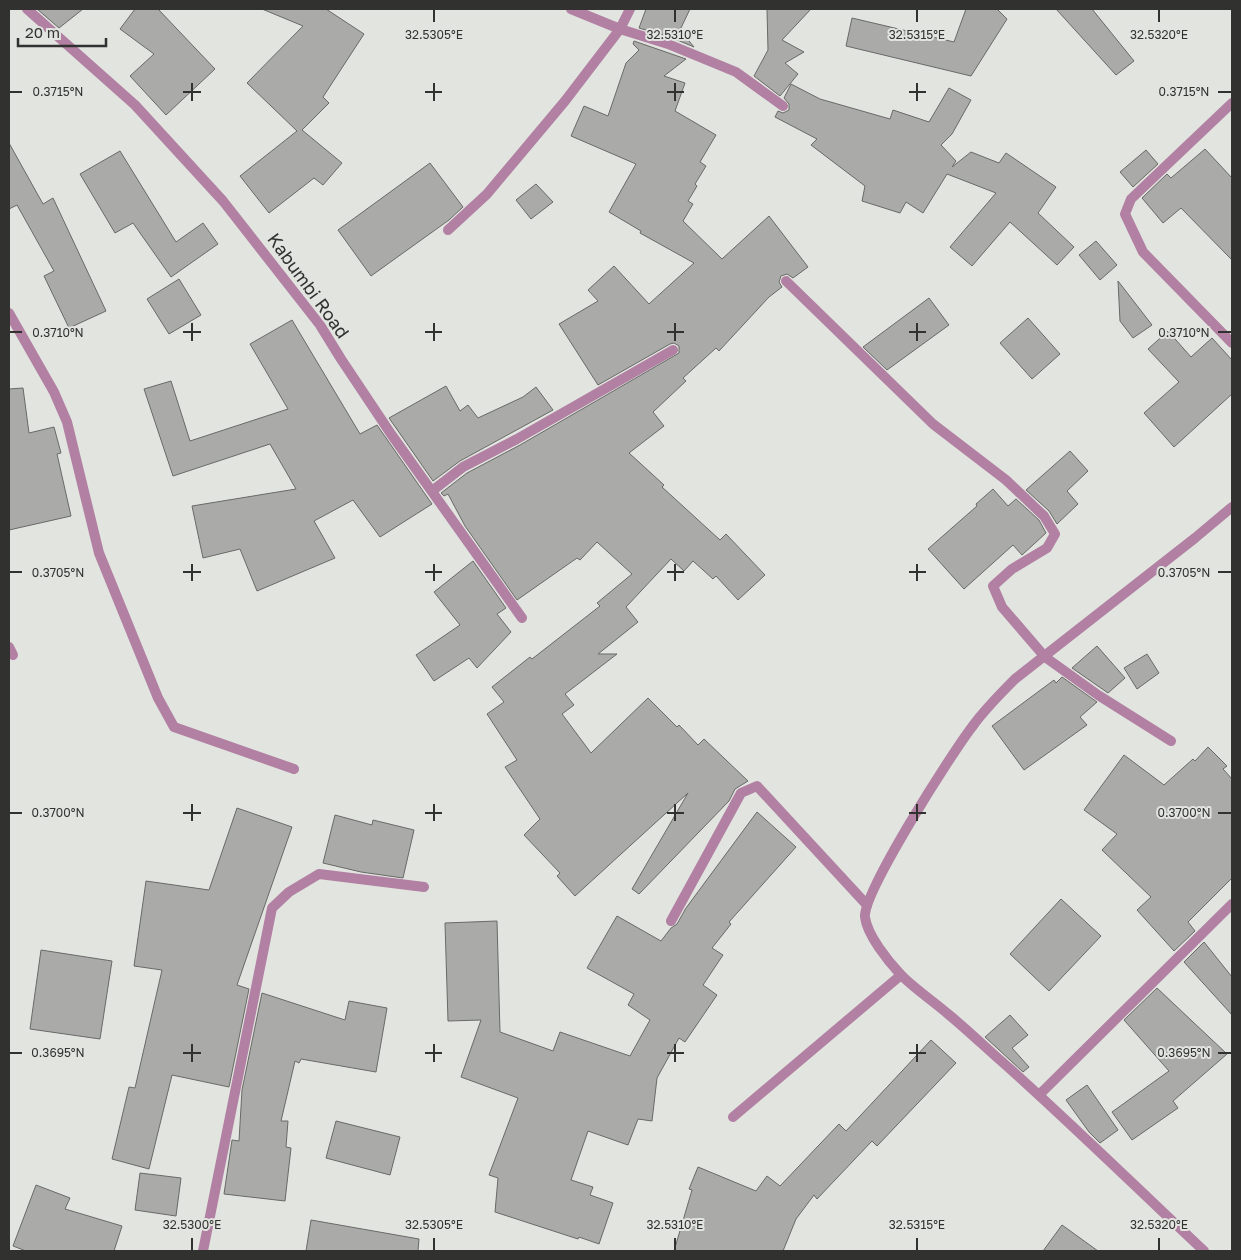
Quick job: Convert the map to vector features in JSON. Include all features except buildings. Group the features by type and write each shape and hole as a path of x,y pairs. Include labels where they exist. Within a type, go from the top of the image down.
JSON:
{"street":[{"name":"Kabumbi Road","path":"27,9 135,106 223,201 320,324 381,419 522,618"},
{"path":"571,9 620,29 668,44 736,72 783,106"},
{"path":"448,230 487,194 565,101 620,29 630,9"},
{"path":"1232,103 1132,199 1125,214 1143,252 1232,344"},
{"path":"786,281 933,424 1006,480 1044,516 1055,534 1047,548 1012,569 993,586 1002,607 1045,657 1098,695 1171,741"},
{"path":"9,313 54,392 67,422 98,553 158,698 174,727 294,769"},
{"path":"432,491 463,467 609,388 673,350"},
{"path":"1204,1251 1039,1095 954,1019 901,975 875,941 867,926 865,914 888,861 972,726 1015,679 1232,507"},
{"path":"671,921 741,793 757,786 868,905"},
{"path":"203,1251 272,908 289,892 319,874 424,887"},
{"path":"1039,1095 1232,904"},
{"path":"734,1117 901,975"}]}
